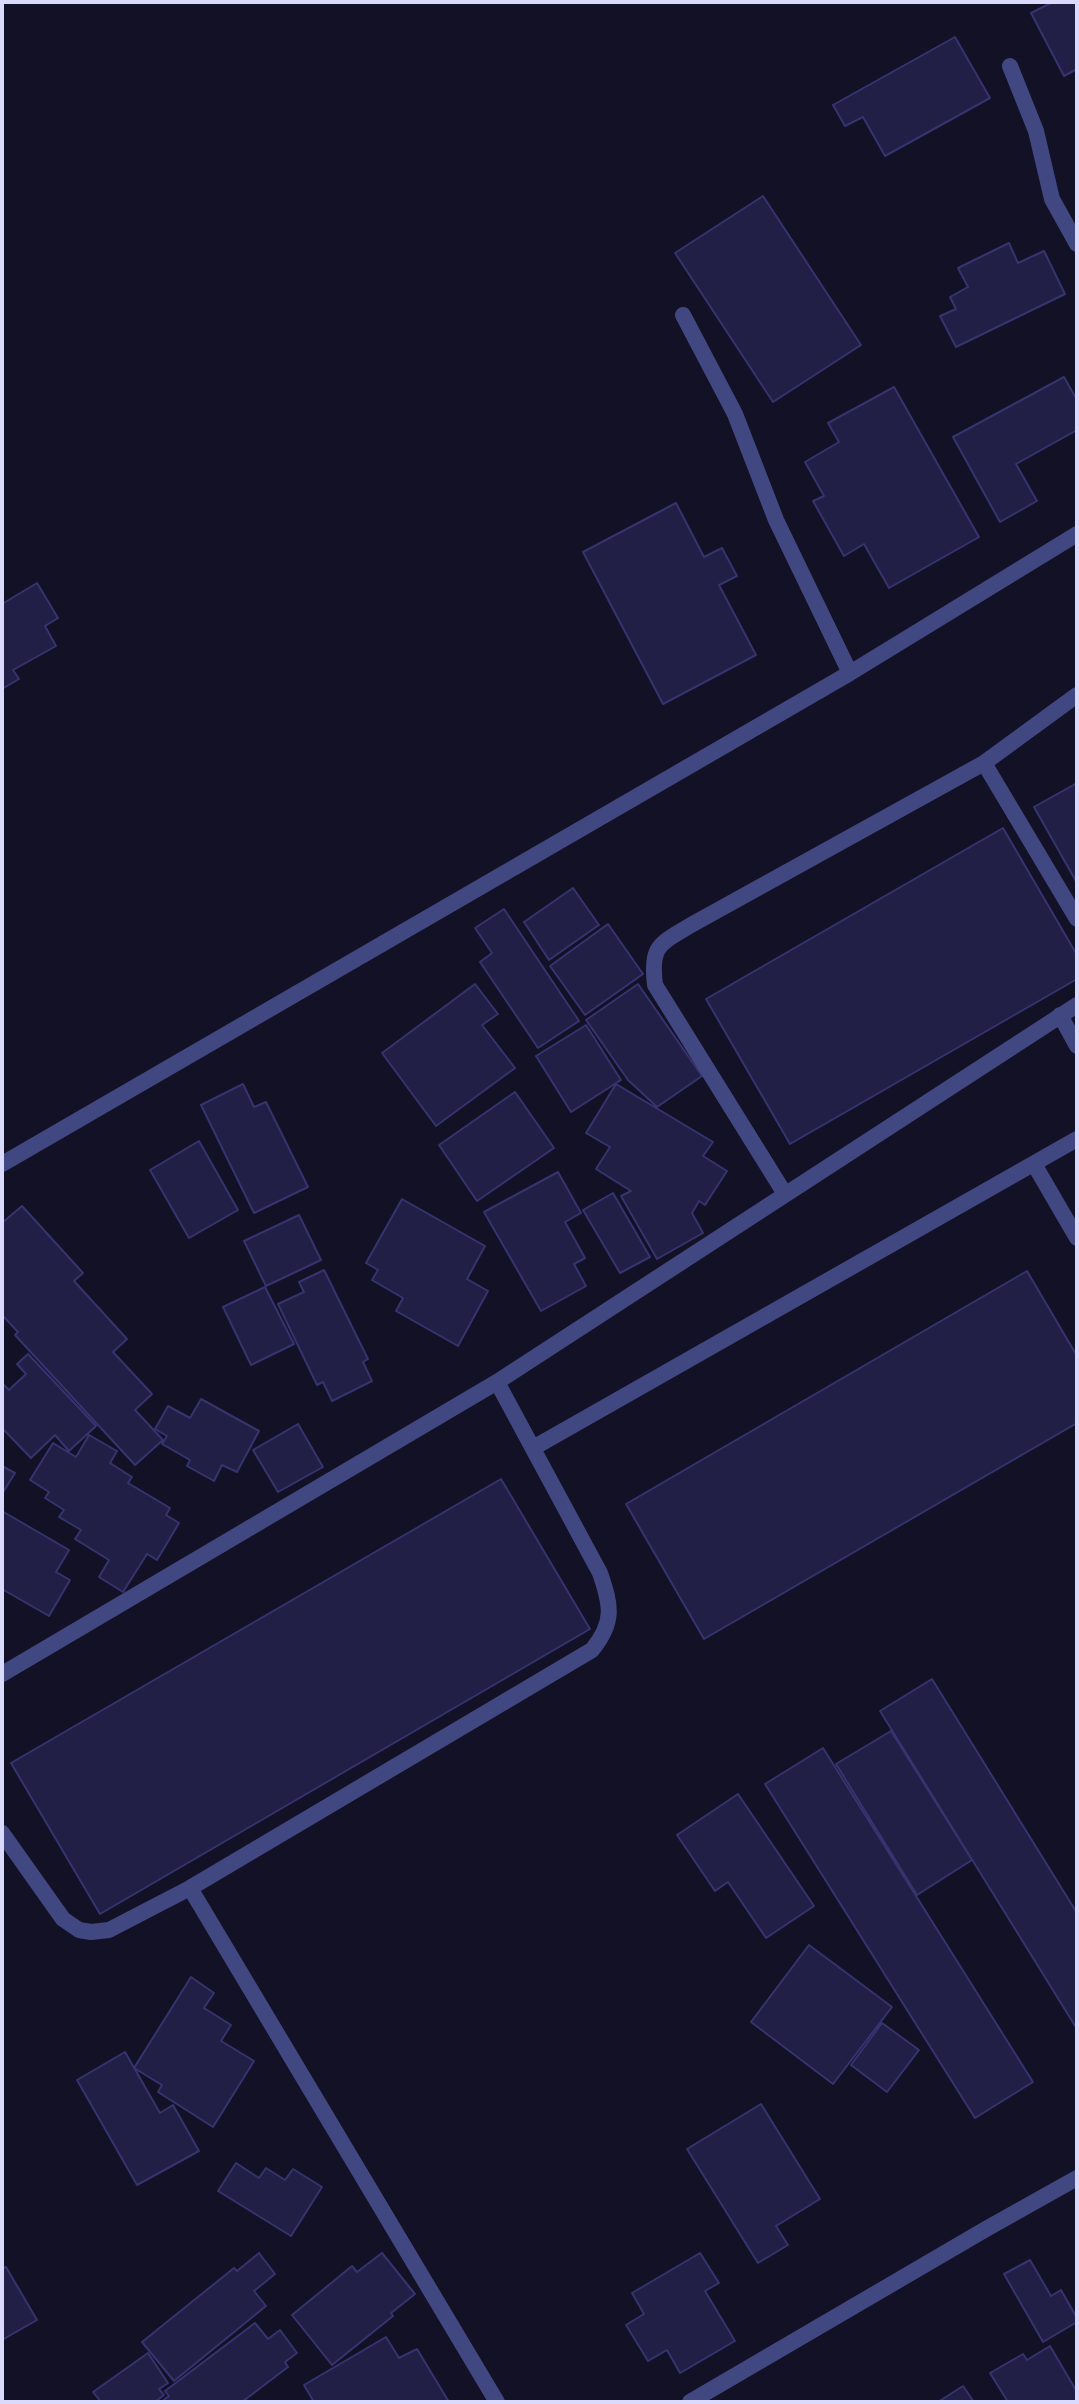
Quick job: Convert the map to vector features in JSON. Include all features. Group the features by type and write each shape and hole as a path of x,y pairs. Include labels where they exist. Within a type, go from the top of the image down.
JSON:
{"street":[{"path":"1010,66 1036,131 1052,199 1077,244"},
{"path":"683,315 735,414 776,520 850,673"},
{"path":"2,1164 850,673 1077,534"},
{"path":"785,1194 655,985 654,957 664,942 691,925 984,763 1077,695"},
{"path":"984,763 1077,919"},
{"path":"2,1674 497,1382 1077,1005"},
{"path":"1060,1015 1077,1046"},
{"path":"533,1448 1077,1139"},
{"path":"1034,1164 1077,1238"},
{"path":"2,1833 63,1919 79,1930 91,1932 117,1927 190,1888 592,1650 605,1635 608,1604 600,1573 497,1382"},
{"path":"190,1888 497,2402"},
{"path":"690,2402 972,2236 1077,2178"}],"building":[{"path":"1053,2 1077,2 1077,69 1064,76 1031,13"},
{"path":"955,37 990,98 885,156 863,117 845,126 833,105"},
{"path":"763,196 861,345 773,402 675,253"},
{"path":"1009,243 1018,263 1044,251 1065,294 956,347 940,316 956,309 950,297 968,287 958,268"},
{"path":"1064,377 1077,400 1077,430 1016,464 1037,501 1000,522 953,437"},
{"path":"894,387 979,537 889,588 864,544 844,556 813,501 824,496 805,462 839,442 828,423"},
{"path":"676,503 704,557 722,548 737,576 719,585 756,655 663,704 583,552"},
{"path":"37,583 58,618 45,626 56,646 13,670 19,679 2,689 2,604"},
{"path":"1077,783 1077,883 1034,807"},
{"path":"1003,828 1077,955 1077,979 790,1144 706,999"},
{"path":"573,888 599,925 549,960 524,922"},
{"path":"504,909 579,1021 538,1048 480,962 492,953 475,928"},
{"path":"608,924 643,974 585,1015 550,966"},
{"path":"475,984 498,1014 482,1025 515,1068 436,1126 382,1053"},
{"path":"638,984 702,1076 657,1107 628,1080 586,1020"},
{"path":"586,1025 621,1080 571,1112 536,1056"},
{"path":"243,1084 254,1107 266,1102 308,1187 254,1213 201,1105"},
{"path":"616,1084 713,1142 703,1156 727,1171 705,1205 699,1201 692,1213 703,1233 657,1259 621,1196 631,1191 596,1169 610,1147 586,1133"},
{"path":"515,1092 554,1148 477,1201 439,1145"},
{"path":"199,1141 238,1210 189,1238 150,1170"},
{"path":"558,1172 581,1213 565,1222 585,1258 574,1264 586,1286 541,1311 484,1212"},
{"path":"613,1193 650,1257 620,1273 583,1210"},
{"path":"402,1199 485,1246 467,1279 488,1291 458,1346 396,1311 403,1298 372,1280 378,1270 366,1263"},
{"path":"22,1206 83,1273 74,1281 127,1339 113,1352 152,1394 135,1410 163,1440 135,1465 15,1335 18,1332 2,1315 2,1223"},
{"path":"299,1215 321,1260 266,1286 244,1241"},
{"path":"324,1270 368,1359 363,1362 372,1381 332,1401 323,1382 317,1385 278,1304 304,1292 299,1282"},
{"path":"1027,1271 1077,1356 1077,1423 704,1639 626,1504"},
{"path":"265,1287 294,1344 251,1365 223,1307"},
{"path":"28,1354 96,1426 69,1451 55,1435 31,1458 2,1428 2,1383 9,1390 26,1374 17,1364"},
{"path":"201,1399 259,1431 237,1472 222,1465 214,1481 187,1466 190,1460 162,1444 167,1436 155,1429 168,1406 190,1418"},
{"path":"298,1424 323,1467 278,1492 253,1450"},
{"path":"89,1435 117,1451 110,1463 132,1477 128,1483 170,1508 166,1515 179,1523 157,1560 147,1554 123,1592 99,1577 109,1560 75,1539 81,1530 59,1517 64,1510 45,1498 49,1492 30,1480 53,1443 76,1457"},
{"path":"2,1466 15,1473 2,1494"},
{"path":"501,1479 590,1629 100,1914 11,1763"},
{"path":"2,1511 69,1550 56,1572 70,1580 49,1616 2,1589"},
{"path":"932,1679 1077,1913 1077,2029 880,1711"},
{"path":"891,1731 972,1860 917,1895 836,1764"},
{"path":"823,1748 1033,2082 975,2118 765,1784"},
{"path":"738,1794 814,1906 766,1938 728,1882 715,1891 677,1835"},
{"path":"809,1945 892,2007 833,2084 751,2022"},
{"path":"191,1977 214,1993 204,2008 231,2025 221,2041 254,2061 213,2127 158,2092 162,2085 134,2068"},
{"path":"882,2023 919,2050 887,2092 851,2065"},
{"path":"125,2052 160,2113 173,2105 199,2151 137,2185 77,2080"},
{"path":"761,2104 820,2199 776,2226 788,2245 758,2263 687,2149"},
{"path":"236,2163 259,2178 266,2168 285,2180 293,2169 322,2187 291,2236 218,2191"},
{"path":"259,2253 275,2274 254,2291 266,2306 174,2381 142,2342 234,2268 237,2271"},
{"path":"382,2253 415,2294 391,2313 393,2316 332,2365 292,2315 352,2266 357,2272"},
{"path":"700,2253 719,2283 705,2291 735,2341 680,2373 667,2350 648,2361 626,2325 644,2314 632,2293"},
{"path":"1030,2260 1051,2296 1061,2290 1077,2318 1077,2322 1043,2342 1004,2274"},
{"path":"6,2267 37,2320 2,2340 2,2269"},
{"path":"255,2323 268,2339 280,2330 297,2353 285,2362 288,2367 242,2402 161,2402 169,2396 165,2391"},
{"path":"386,2337 399,2358 417,2349 449,2402 314,2402 304,2385"},
{"path":"1050,2346 1077,2392 1077,2402 1008,2402 990,2373 1023,2354 1027,2360"},
{"path":"148,2353 168,2383 159,2389 164,2395 155,2402 101,2402 93,2392"},
{"path":"963,2386 974,2402 938,2402"}]}
